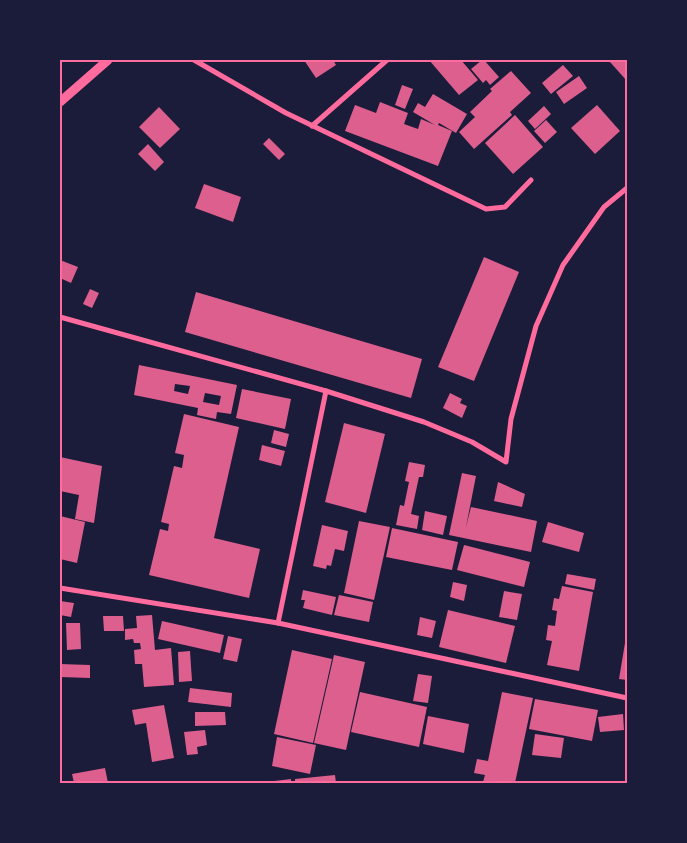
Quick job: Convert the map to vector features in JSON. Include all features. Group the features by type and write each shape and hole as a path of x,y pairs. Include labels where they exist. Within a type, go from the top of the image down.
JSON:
{"street":[{"path":"60,102 108,60"},
{"path":"194,60 286,113 486,209 505,207 531,180"},
{"path":"312,126 387,60"},
{"path":"60,317 326,391 424,422 472,442 506,462 511,419 536,326 563,265 604,207 627,188"},
{"path":"278,623 326,391"},
{"path":"60,588 278,623 627,698"}],"building":[{"path":"304,60 333,60 336,65 316,78"},
{"path":"429,60 461,60 478,80 459,95"},
{"path":"482,60 499,77 490,85 486,80 483,83 471,69"},
{"path":"612,60 627,60 627,81 610,62"},
{"path":"563,65 573,76 551,94 542,83"},
{"path":"511,71 531,93 510,112 512,115 474,149 459,132 475,117 470,112 492,91 490,89"},
{"path":"579,76 587,88 564,104 556,92"},
{"path":"402,85 413,89 405,109 395,105"},
{"path":"433,94 467,114 456,133 439,123 438,125 452,131 438,166 345,131 355,105 376,113 380,102 408,113 404,124 418,129 421,119 435,125 413,112 418,103 425,107"},
{"path":"597,105 620,131 595,154 571,128"},
{"path":"544,106 551,114 535,129 528,121"},
{"path":"159,107 180,129 160,148 139,127"},
{"path":"515,115 543,147 513,174 485,143"},
{"path":"546,120 557,132 545,143 534,131"},
{"path":"269,138 285,154 279,160 263,144"},
{"path":"148,144 164,162 155,171 138,154"},
{"path":"204,184 241,197 233,222 195,208"},
{"path":"484,257 519,272 474,381 438,367"},
{"path":"60,260 78,267 71,283 60,278"},
{"path":"90,289 99,293 92,308 83,304"},
{"path":"196,292 422,359 411,398 185,332"},
{"path":"139,365 237,385 231,414 217,412 216,419 197,415 198,408 134,395","holes":["175,384 190,386 188,394 174,391","205,393 221,396 219,405 203,402"]},
{"path":"242,389 291,399 285,429 236,418"},
{"path":"450,393 462,399 460,403 467,406 462,418 443,408"},
{"path":"184,414 239,427 214,538 260,549 249,598 149,575 160,529 168,531 169,524 161,522 174,466 182,468 184,455 175,453"},
{"path":"344,423 385,434 366,513 325,502"},
{"path":"274,430 289,434 286,447 271,443"},
{"path":"262,445 285,451 281,466 259,460"},
{"path":"60,457 102,466 94,523 75,519 79,495 60,491"},
{"path":"409,462 425,465 423,477 419,477 411,514 419,516 417,529 396,525 400,505 404,506 409,482 405,481"},
{"path":"462,473 476,476 466,527 471,507 537,521 531,552 449,535"},
{"path":"498,482 525,494 522,507 494,501"},
{"path":"425,511 447,516 443,535 422,530"},
{"path":"60,516 85,522 77,563 60,559"},
{"path":"359,521 390,527 374,600 344,593"},
{"path":"548,522 584,533 579,552 542,542"},
{"path":"322,525 348,531 344,551 335,549 331,566 327,565 326,569 313,566"},
{"path":"392,528 458,542 452,570 386,557"},
{"path":"464,545 530,562 524,587 457,570"},
{"path":"567,574 596,579 594,590 565,584"},
{"path":"453,582 467,585 464,601 450,597"},
{"path":"562,586 593,592 579,671 547,665 552,641 546,640 548,625 555,626 557,611 552,610 554,598 559,599"},
{"path":"303,590 336,597 332,615 303,608 305,600 301,600"},
{"path":"504,591 522,594 517,620 499,617"},
{"path":"339,595 373,602 369,622 334,615"},
{"path":"60,601 74,603 71,617 60,615"},
{"path":"448,610 515,626 506,663 439,647"},
{"path":"152,615 155,650 171,648 174,685 144,687 142,664 135,664 134,650 141,649 140,643 134,643 133,639 125,640 125,629 137,628 136,616"},
{"path":"103,616 123,616 124,631 104,631"},
{"path":"420,617 436,621 432,638 417,635"},
{"path":"162,621 224,635 220,653 158,639"},
{"path":"66,623 80,623 81,649 67,650"},
{"path":"228,636 242,639 237,662 223,659"},
{"path":"627,637 627,680 619,679"},
{"path":"292,650 332,659 313,743 274,734"},
{"path":"190,651 192,681 179,682 178,652"},
{"path":"334,655 365,662 346,750 314,743"},
{"path":"60,664 90,665 90,678 60,677"},
{"path":"418,674 432,676 428,703 413,701"},
{"path":"190,688 232,693 231,707 188,702"},
{"path":"360,692 427,707 419,747 351,732"},
{"path":"502,692 533,698 515,783 486,783 483,782 485,775 474,773 477,759 488,761"},
{"path":"535,699 598,710 592,741 529,729"},
{"path":"164,705 174,758 152,762 146,723 135,725 132,710"},
{"path":"195,712 225,712 226,725 195,726"},
{"path":"623,714 624,730 600,732 598,717"},
{"path":"428,716 469,724 464,753 423,744"},
{"path":"205,730 207,745 197,747 198,754 187,755 184,732"},
{"path":"535,734 564,738 561,758 532,755"},
{"path":"277,737 316,745 310,774 272,766"},
{"path":"105,768 108,783 74,783 72,774"},
{"path":"335,775 336,783 295,783 295,779"},
{"path":"291,779 291,783 266,783 266,782"}]}
